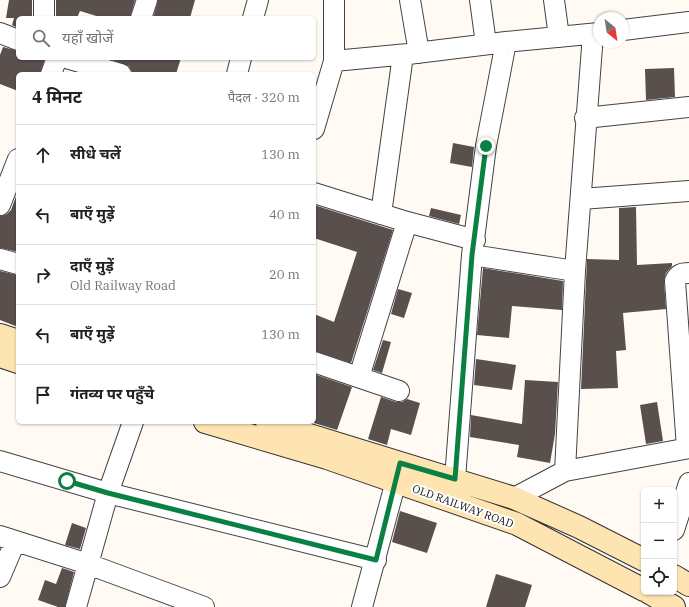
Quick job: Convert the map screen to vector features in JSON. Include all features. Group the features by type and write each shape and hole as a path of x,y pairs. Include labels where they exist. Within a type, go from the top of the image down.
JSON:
{"main road":[{"path":"0,335 16,340"},
{"path":"0,356 16,361"},
{"name":"OLD RAILWAY ROAD","path":"212,424 327,458 398,472 455,479 514,498 579,527 642,559"},
{"name":"OLD RAILWAY ROAD","path":"272,424 398,472 517,524 641,588"},
{"path":"677,578 689,585"},
{"path":"653,595 674,607"}],"street":[{"path":"44,0 44,16"},
{"path":"142,16 147,0"},
{"path":"254,16 258,0"},
{"path":"316,122 334,61 334,0"},
{"path":"381,214 411,54 410,0"},
{"path":"480,0 486,44"},
{"path":"554,0 559,37"},
{"path":"629,29 689,22"},
{"path":"0,33 16,39"},
{"path":"334,61 411,54 486,44 593,34"},
{"path":"455,479 474,247 486,146 506,42"},
{"path":"565,471 575,271 581,200 585,118 594,48"},
{"path":"52,72 56,60"},
{"path":"73,60 115,72"},
{"path":"123,72 127,60"},
{"path":"238,72 240,60"},
{"path":"585,118 689,106"},
{"path":"0,205 5,181 16,162"},
{"path":"581,200 689,192"},
{"path":"316,194 407,222 474,247 575,271"},
{"path":"359,378 407,222"},
{"path":"0,259 16,263"},
{"path":"514,498 565,471 688,448 684,341 675,281 681,274 689,273"},
{"path":"316,363 399,391"},
{"path":"76,607 108,493 132,424"},
{"path":"0,461 108,493 376,560"},
{"path":"362,607 376,560 398,472"},
{"path":"676,523 689,483"},
{"path":"0,577 8,539 88,564 204,607"}],"building":[{"path":"9,0 32,0 32,16 16,16 16,27 12,25 14,18 6,18"},
{"path":"56,0 135,0 131,16 96,16 80,11 78,16 56,16"},
{"path":"158,0 195,0 191,16 154,16"},
{"path":"3,47 16,50 16,60 44,60 41,72 16,72 16,90 0,84 0,55"},
{"path":"112,60 180,60 177,72 132,72 129,66"},
{"path":"674,68 675,97 646,100 645,69"},
{"path":"453,143 474,147 472,167 450,163"},
{"path":"16,196 16,252 0,248 0,216 7,214 11,210"},
{"path":"316,206 393,230 351,363 316,352 316,315 334,322 357,252 316,239"},
{"path":"636,207 637,265 672,263 672,266 666,273 664,281 666,309 623,313 626,350 616,351 618,388 581,389 587,259 619,260 619,208"},
{"path":"431,208 461,215 459,224 429,216"},
{"path":"483,268 563,281 562,310 512,306 509,338 477,335"},
{"path":"0,271 16,275 16,326 0,320"},
{"path":"398,289 412,293 404,318 391,314"},
{"path":"383,340 391,342 382,373 373,370"},
{"path":"476,359 516,365 512,390 474,385"},
{"path":"316,375 352,387 337,430 316,424"},
{"path":"525,380 558,382 555,434 550,463 517,457 519,445 470,437 471,415 522,424"},
{"path":"381,397 396,402 402,402 407,399 420,403 411,435 391,429 387,445 368,439"},
{"path":"657,402 663,441 646,444 640,405"},
{"path":"400,511 437,523 427,553 392,542"},
{"path":"72,523 86,528 80,549 65,545"},
{"path":"62,568 74,572 65,607 58,607 38,600 45,580 56,584"},
{"path":"496,574 532,585 525,607 486,607"}],"route":[{"path":"67,481 108,493 376,560 400,463 455,479 472,255 486,146"}]}
